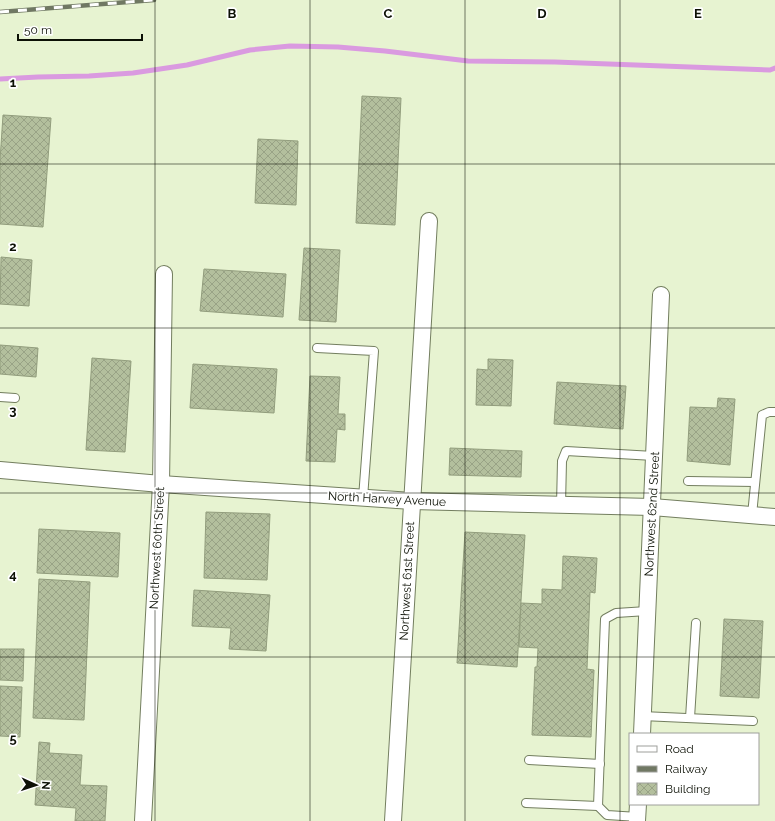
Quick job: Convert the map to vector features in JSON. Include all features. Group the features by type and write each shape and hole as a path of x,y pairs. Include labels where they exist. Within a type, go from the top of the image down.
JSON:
{"street":[{"name":"Northwest 61st Street","path":"393,821 429,221"},
{"name":"Northwest 60th Street","path":"143,821 161,484 164,274"},
{"name":"Northwest 62nd Street","path":"642,733 661,295"},
{"name":"North Harvey Avenue","path":"0,470 161,484 412,501 652,507 775,517"}],"lane":[{"path":"317,348 374,351 363,498"},
{"path":"0,397 15,398"},
{"path":"752,515 762,415 769,412 775,412"},
{"path":"561,505 562,461 566,451 654,456"},
{"path":"688,480 756,482"},
{"path":"598,806 605,619 616,613 647,611"},
{"path":"690,718 696,624"},
{"path":"642,716 753,721"},
{"path":"529,760 600,764"},
{"path":"526,803 598,806 607,815 638,814"}],"building":[{"path":"362,96 401,98 395,225 356,223"},
{"path":"3,115 51,118 43,227 0,224 0,160"},
{"path":"258,139 298,141 296,205 255,203"},
{"path":"304,248 340,250 336,322 299,320"},
{"path":"1,257 32,260 29,306 0,304"},
{"path":"204,269 286,274 283,317 200,311"},
{"path":"0,345 38,348 36,377 0,374"},
{"path":"92,358 131,361 125,452 86,450"},
{"path":"488,359 513,360 511,406 476,405 477,369 488,370"},
{"path":"193,364 277,369 274,413 190,408"},
{"path":"310,376 340,377 338,414 345,414 345,430 337,429 335,462 306,461"},
{"path":"557,382 626,386 623,429 554,424"},
{"path":"718,398 735,399 730,465 687,461 690,407 717,408"},
{"path":"450,448 522,451 521,477 449,475"},
{"path":"206,512 270,514 267,580 204,578"},
{"path":"39,529 120,533 118,577 37,573"},
{"path":"465,532 525,535 517,667 457,663"},
{"path":"563,556 597,558 595,593 590,592 587,669 594,670 591,737 532,735 535,667 537,667 538,648 519,647 521,603 542,604 542,589 562,590"},
{"path":"39,579 90,582 84,720 33,718"},
{"path":"194,590 270,595 266,651 229,649 231,628 192,626"},
{"path":"724,619 763,621 759,698 720,696"},
{"path":"0,649 24,649 23,681 0,680"},
{"path":"0,686 22,687 20,737 0,736"},
{"path":"39,742 50,743 49,753 82,755 80,785 107,786 105,821 75,821 76,808 35,805"}],"waterway":[{"path":"0,79 133,73 187,65 250,50 290,46 338,47 468,61 555,62 770,70 775,68"}],"railway":[{"path":"0,12 154,0"}]}
